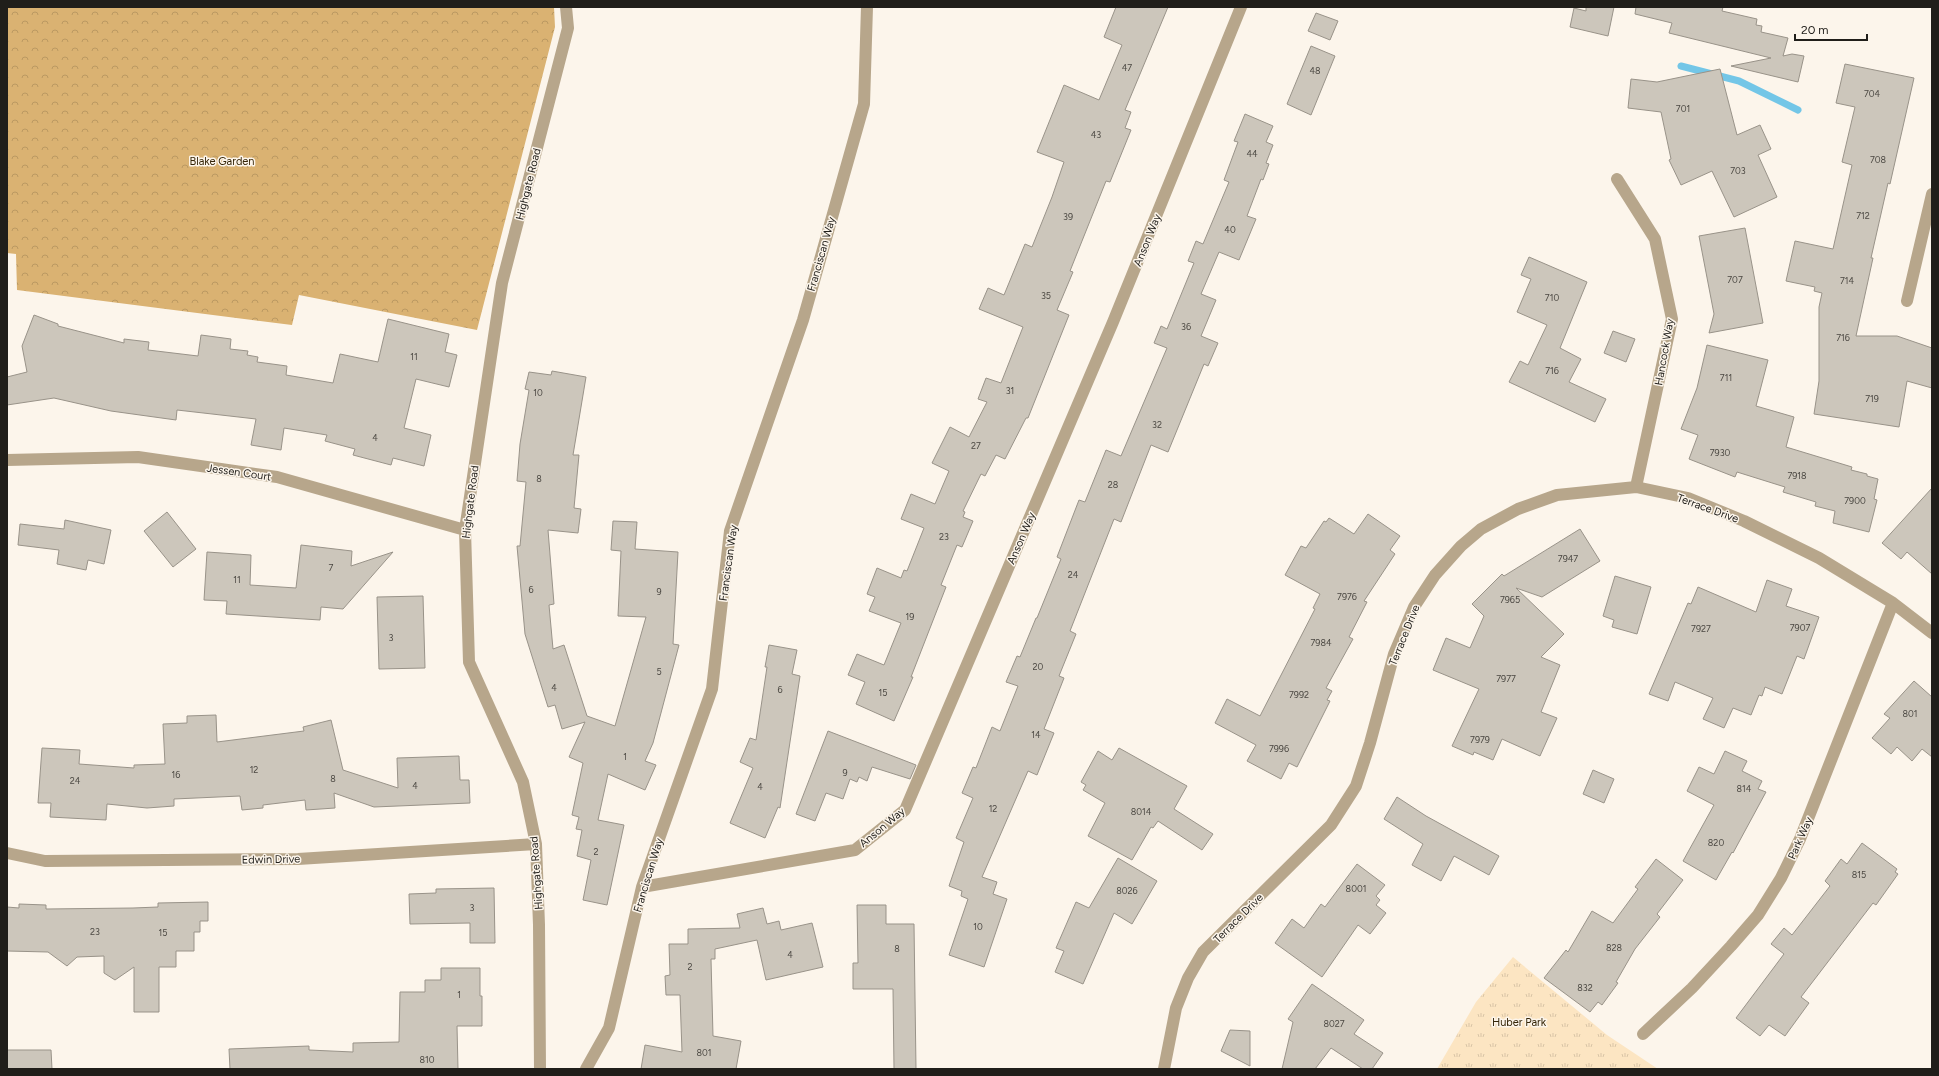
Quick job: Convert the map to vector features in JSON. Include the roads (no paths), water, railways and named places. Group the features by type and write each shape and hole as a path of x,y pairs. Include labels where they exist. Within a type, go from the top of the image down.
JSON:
{"street":[{"name":"Highgate Road","path":"540,1069 539,925 536,844 523,782 469,662 465,530 502,283 568,28 566,7"},
{"name":"Franciscan Way","path":"586,1069 609,1028 642,887 712,689 730,531 803,320 864,104 867,7"},
{"name":"Anson Way","path":"642,887 855,850 905,810 1113,322 1241,7"},
{"name":"Hancock Way","path":"1617,179 1655,239 1672,319 1636,487"},
{"path":"1907,301 1932,194"},
{"name":"Jessen Court","path":"7,460 138,457 277,477 465,530"},
{"name":"Terrace Drive","path":"1164,1069 1176,1008 1188,978 1203,952 1331,825 1356,786 1370,743 1394,654 1414,607 1435,576 1461,546 1481,529 1518,508 1557,495 1636,487 1688,498 1744,521 1819,558 1893,603 1932,633"},
{"name":"Park Way","path":"1643,1034 1692,988 1731,946 1758,915 1782,878 1800,839 1893,603"},
{"name":"Edwin Drive","path":"7,853 45,861 298,859 536,844"}],"waterway":[{"path":"1681,66 1739,81 1798,110"}],"park label":[{"name":"Blake Garden","path":"222,161"},
{"name":"Huber Park","path":"1519,1022"}]}
